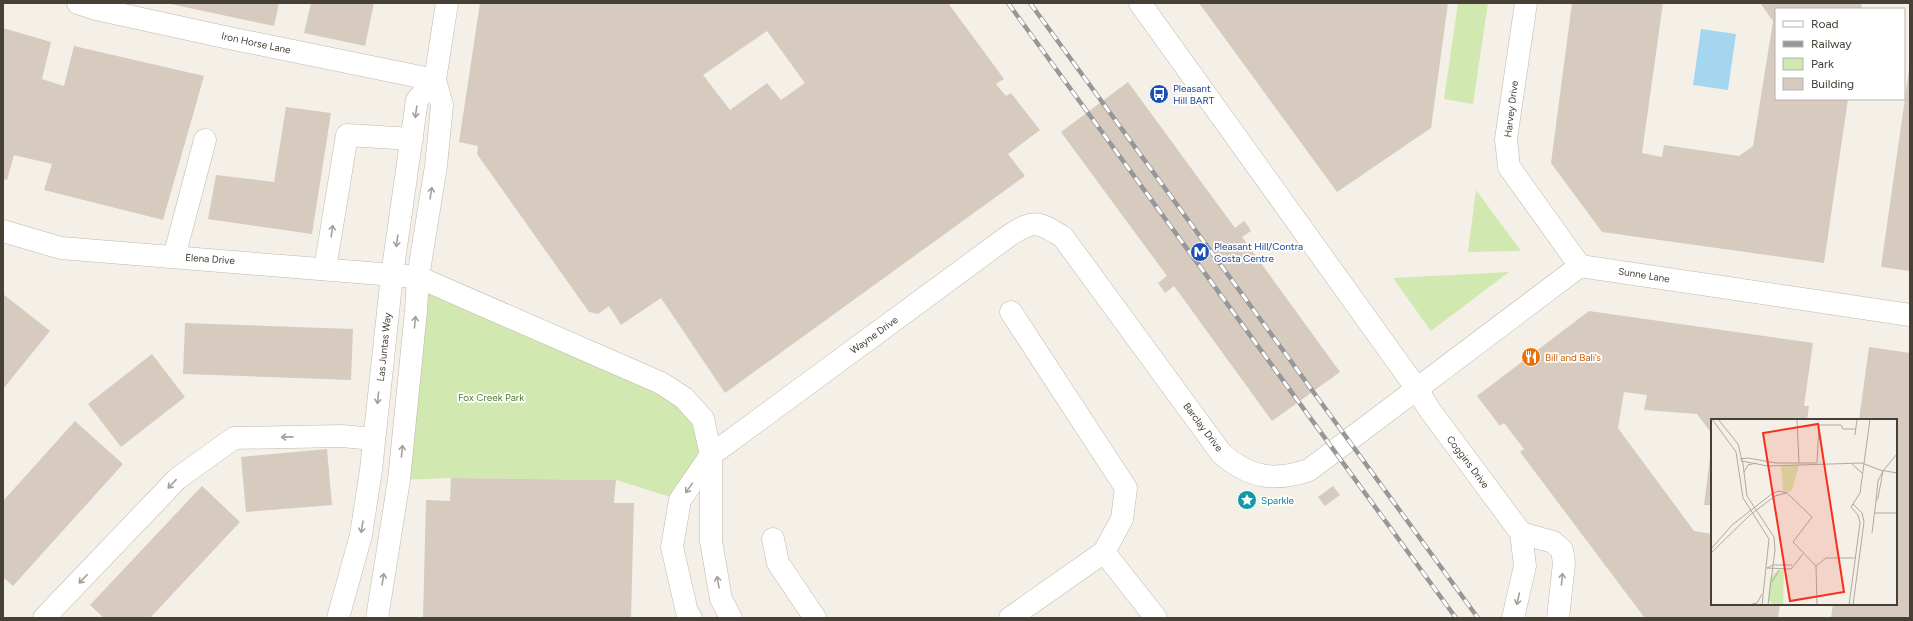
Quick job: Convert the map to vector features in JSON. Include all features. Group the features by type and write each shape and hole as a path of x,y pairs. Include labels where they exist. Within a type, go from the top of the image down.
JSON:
{"street":[{"name":"Iron Horse Lane","path":"78,3 96,9 229,38 435,80"},
{"path":"377,618 399,480 418,277 436,166 442,105 435,80 447,3"},
{"name":"Coggins Drive","path":"1140,3 1417,389 1429,409 1520,533 1525,566 1513,618"},
{"name":"Harvey Drive","path":"1526,3 1506,139 1509,167 1580,266"},
{"name":"Las Juntas Way","path":"338,618 361,535 374,439 392,275 417,100 435,80"},
{"path":"325,269 347,136 412,139"},
{"path":"174,257 205,140"},
{"name":"Barclay Drive","path":"1042,224 1063,236 1221,453 1233,464 1247,471 1272,477 1291,476 1309,470 1417,389"},
{"name":"Wayne Drive","path":"691,618 687,612 672,547 680,500 711,456 1010,235 1026,225 1042,224"},
{"name":"Elena Drive","path":"3,231 61,248 418,277 661,383 684,398 703,419 711,456"},
{"path":"1417,389 1580,266"},
{"name":"Sunne Lane","path":"1580,266 1910,315"},
{"path":"1010,618 1104,552 1122,519 1126,488 1011,312"},
{"path":"44,618 177,479 234,438 342,436 374,439"},
{"path":"711,456 711,542 721,599 731,618"},
{"path":"1520,533 1553,542 1562,550 1564,563 1558,618"},
{"path":"773,539 778,563 808,616"},
{"path":"1104,552 1156,618"}],"green space":[{"path":"1458,3 1488,3 1473,104 1444,99"},
{"path":"1476,190 1521,251 1468,252"},
{"path":"1509,272 1431,331 1393,278"},
{"name":"Fox Creek Park","path":"418,277 684,398 711,455 680,500 616,480 451,478 399,480"}],"water":[{"path":"1701,29 1736,34 1728,90 1693,85"}],"building":[{"path":"166,3 279,3 274,26"},
{"path":"311,3 374,3 365,46 304,33"},
{"path":"480,3 948,3 1004,79 996,84 1006,96 1011,93 1040,130 1008,154 1025,176 725,393 661,298 621,325 609,306 598,314 589,312 477,154 478,146 459,142","holes":["767,31 805,83 781,100 767,83 730,110 703,75"]},
{"path":"1199,3 1448,3 1431,128 1337,192"},
{"path":"1572,3 1663,3 1642,153 1662,157 1664,145 1739,156 1753,146 1773,21 1760,3 1862,3 1861,8 1775,8 1775,100 1848,100 1824,263 1602,232 1551,163"},
{"path":"3,28 51,42 42,79 64,86 74,46 204,76 163,220 44,190 52,164 14,155 7,180 3,179"},
{"path":"1910,70 1910,271 1881,267"},
{"path":"1128,82 1235,228 1244,221 1248,226 1251,231 1242,237 1340,372 1272,421 1174,286 1165,293 1158,283 1167,276 1061,132"},
{"path":"286,107 331,113 312,234 208,219 216,175 274,182"},
{"path":"3,294 50,331 3,389"},
{"path":"1589,311 1813,343 1804,406 1809,406 1807,419 1711,419 1711,433 1697,414 1644,410 1647,395 1624,392 1618,428 1694,531 1711,534 1711,605 1780,605 1778,618 1644,617 1520,452 1524,449 1504,423 1500,426 1477,396"},
{"path":"185,323 353,329 351,380 183,374"},
{"path":"1869,347 1910,353 1910,618 1831,618 1833,605 1897,605 1897,419 1859,419"},
{"path":"152,354 185,397 121,447 88,404"},
{"path":"75,421 123,464 13,586 3,577 3,501"},
{"path":"327,449 332,505 246,512 241,457"},
{"path":"1711,450 1711,505 1704,505"},
{"path":"451,478 616,480 614,503 634,503 631,618 423,618 426,500 450,501"},
{"path":"202,486 240,522 150,618 104,618 90,605"},
{"path":"1333,486 1340,495 1325,506 1318,497"}],"railway":[{"path":"1008,3 1456,618"},
{"path":"1030,3 1478,618"}],"place":[{"name":"Pleasant Hill BART","path":"1159,94"},
{"name":"Pleasant Hill/Contra Costa Centre","path":"1200,252"},
{"name":"Bill and Bali’s","path":"1531,357"},
{"name":"Sparkle","path":"1247,500"}]}
